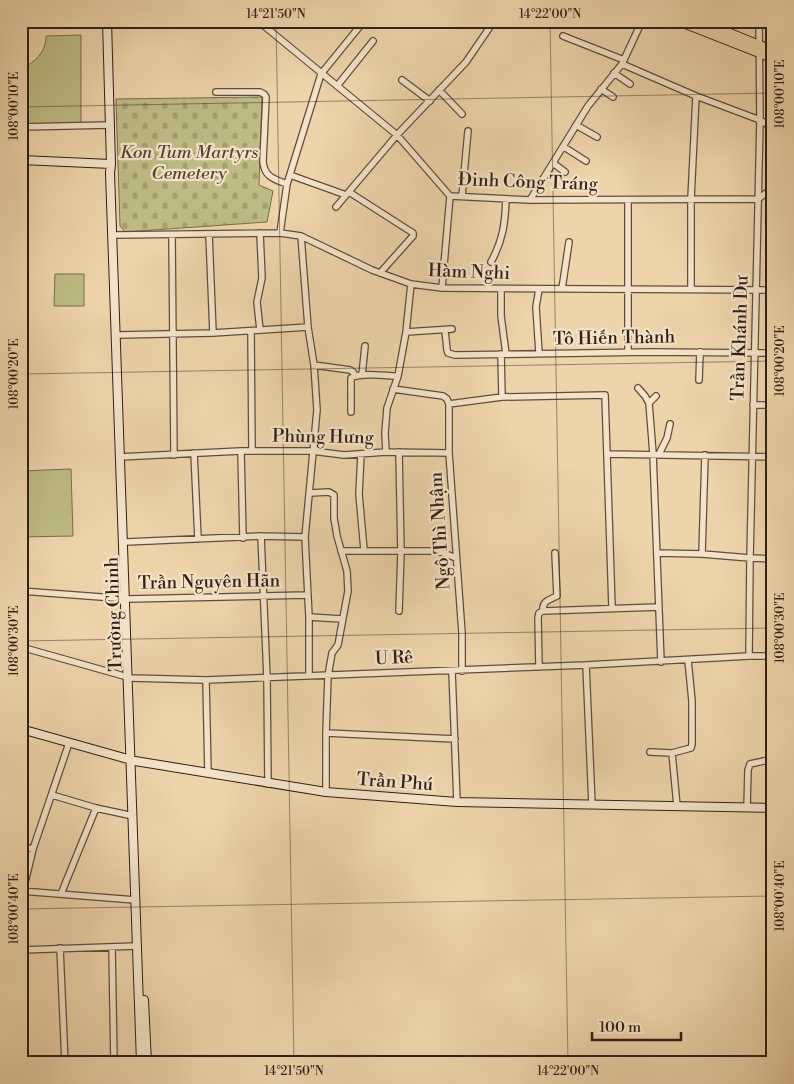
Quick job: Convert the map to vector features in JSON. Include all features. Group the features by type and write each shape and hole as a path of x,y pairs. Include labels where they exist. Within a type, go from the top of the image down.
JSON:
{"main road":[{"path":"679,21 759,49 773,51"},
{"path":"699,21 759,49 773,58"}],"street":[{"name":"Trường Chinh","path":"107,21 110,173 132,760 147,1063"},
{"name":"Đinh Công Tráng","path":"256,21 264,23 321,74 397,136 450,196 530,200 758,199"},
{"path":"280,233 287,184 321,74 364,21"},
{"path":"336,207 397,136 466,62 494,21"},
{"path":"530,200 588,106 623,62 642,21"},
{"name":"Trần Khánh Dư","path":"749,656 760,120 759,21"},
{"path":"563,36 696,96 760,120 773,128"},
{"path":"337,86 372,42"},
{"path":"614,73 630,84"},
{"path":"402,80 430,101"},
{"path":"601,89 613,97"},
{"path":"439,90 462,114"},
{"path":"216,92 260,92 264,94 266,97 262,161 264,170 268,176 287,184"},
{"path":"691,289 691,200 696,96"},
{"path":"576,125 597,137"},
{"path":"21,127 110,126"},
{"path":"462,196 468,131"},
{"path":"564,147 586,161"},
{"path":"21,160 111,164"},
{"path":"553,163 565,172"},
{"name":"Trường Chinh","path":"111,164 114,173 120,335 121,457 126,542 126,598"},
{"path":"290,175 347,193 413,233 380,273"},
{"path":"758,199 773,188"},
{"path":"442,288 450,196"},
{"path":"491,262 503,235 506,199"},
{"path":"628,200 628,352"},
{"path":"260,233 262,278 258,302 260,330"},
{"name":"Hàm Nghi","path":"116,235 280,233 301,236 380,273 411,284 442,288 773,290"},
{"path":"209,234 213,333"},
{"path":"172,235 174,455"},
{"path":"301,236 317,410 305,537 309,617 309,676"},
{"path":"562,289 569,242"},
{"name":"Phùng Hưng","path":"121,457 241,450 312,451 344,455 386,452 387,408 398,376 406,332 411,284"},
{"path":"501,289 501,316 504,322 502,397"},
{"path":"539,289 536,307 539,353"},
{"path":"120,335 213,333 308,326"},
{"name":"Tô Hiến Thành","path":"406,332 449,330 447,350 448,353 455,355 773,352"},
{"path":"251,331 252,450"},
{"path":"362,375 365,346"},
{"path":"699,380 700,352"},
{"path":"314,365 350,370 355,376"},
{"path":"351,412 351,378 362,375 398,376"},
{"path":"638,388 646,396 649,403 656,454 661,662"},
{"path":"393,389 443,396 447,399 449,404 449,453"},
{"path":"449,404 502,397 605,395 612,607"},
{"path":"649,403 656,396"},
{"path":"753,405 773,405"},
{"path":"656,454 666,438 670,424"},
{"path":"241,450 243,538"},
{"name":"Ngô Thì Nhậm","path":"386,452 449,453 462,671"},
{"path":"399,452 401,552 399,611"},
{"path":"194,453 198,539"},
{"path":"361,454 360,494 364,550"},
{"path":"607,454 773,457"},
{"path":"702,554 705,455"},
{"path":"310,493 329,492 334,495 334,518 347,571 348,592 338,645 332,653 328,676 326,792"},
{"path":"261,536 268,784"},
{"path":"126,542 261,536 305,537"},
{"path":"341,551 438,551 456,558"},
{"path":"543,611 542,606 545,601 557,596 555,553"},
{"path":"657,553 773,559"},
{"name":"Trần Nguyên Hãn","path":"21,592 126,598 307,595"},
{"path":"539,667 538,618 539,613 543,611 612,607 659,607"},
{"path":"309,617 342,619"},
{"name":"U Rê","path":"21,648 129,678 206,680 462,671 773,656"},
{"path":"650,752 672,753 691,748 688,660"},
{"path":"586,665 592,805"},
{"path":"452,671 457,802"},
{"path":"206,680 208,773"},
{"name":"Trần Phú","path":"21,729 132,760 268,784 326,792 457,802 773,808"},
{"path":"326,733 455,740"},
{"path":"69,743 33,849 22,891 135,900"},
{"path":"672,753 676,806"},
{"path":"747,808 748,770 750,764 773,759"},
{"name":"Trường Chinh","path":"132,760 140,1063"},
{"path":"52,795 96,808 133,816"},
{"path":"61,894 96,808"},
{"path":"21,847 33,849"},
{"path":"21,950 137,946"},
{"path":"112,947 114,1063"},
{"path":"60,948 65,1063"}],"green space":[{"path":"81,35 81,126 28,127 27,66 41,53 45,45 46,36"},
{"name":"Kon Tum Martyrs Cemetery","path":"262,97 259,185 273,191 267,222 125,232 120,226 116,99"},
{"path":"55,274 84,274 84,306 54,306"},
{"path":"71,469 73,536 21,537 21,471"}]}
